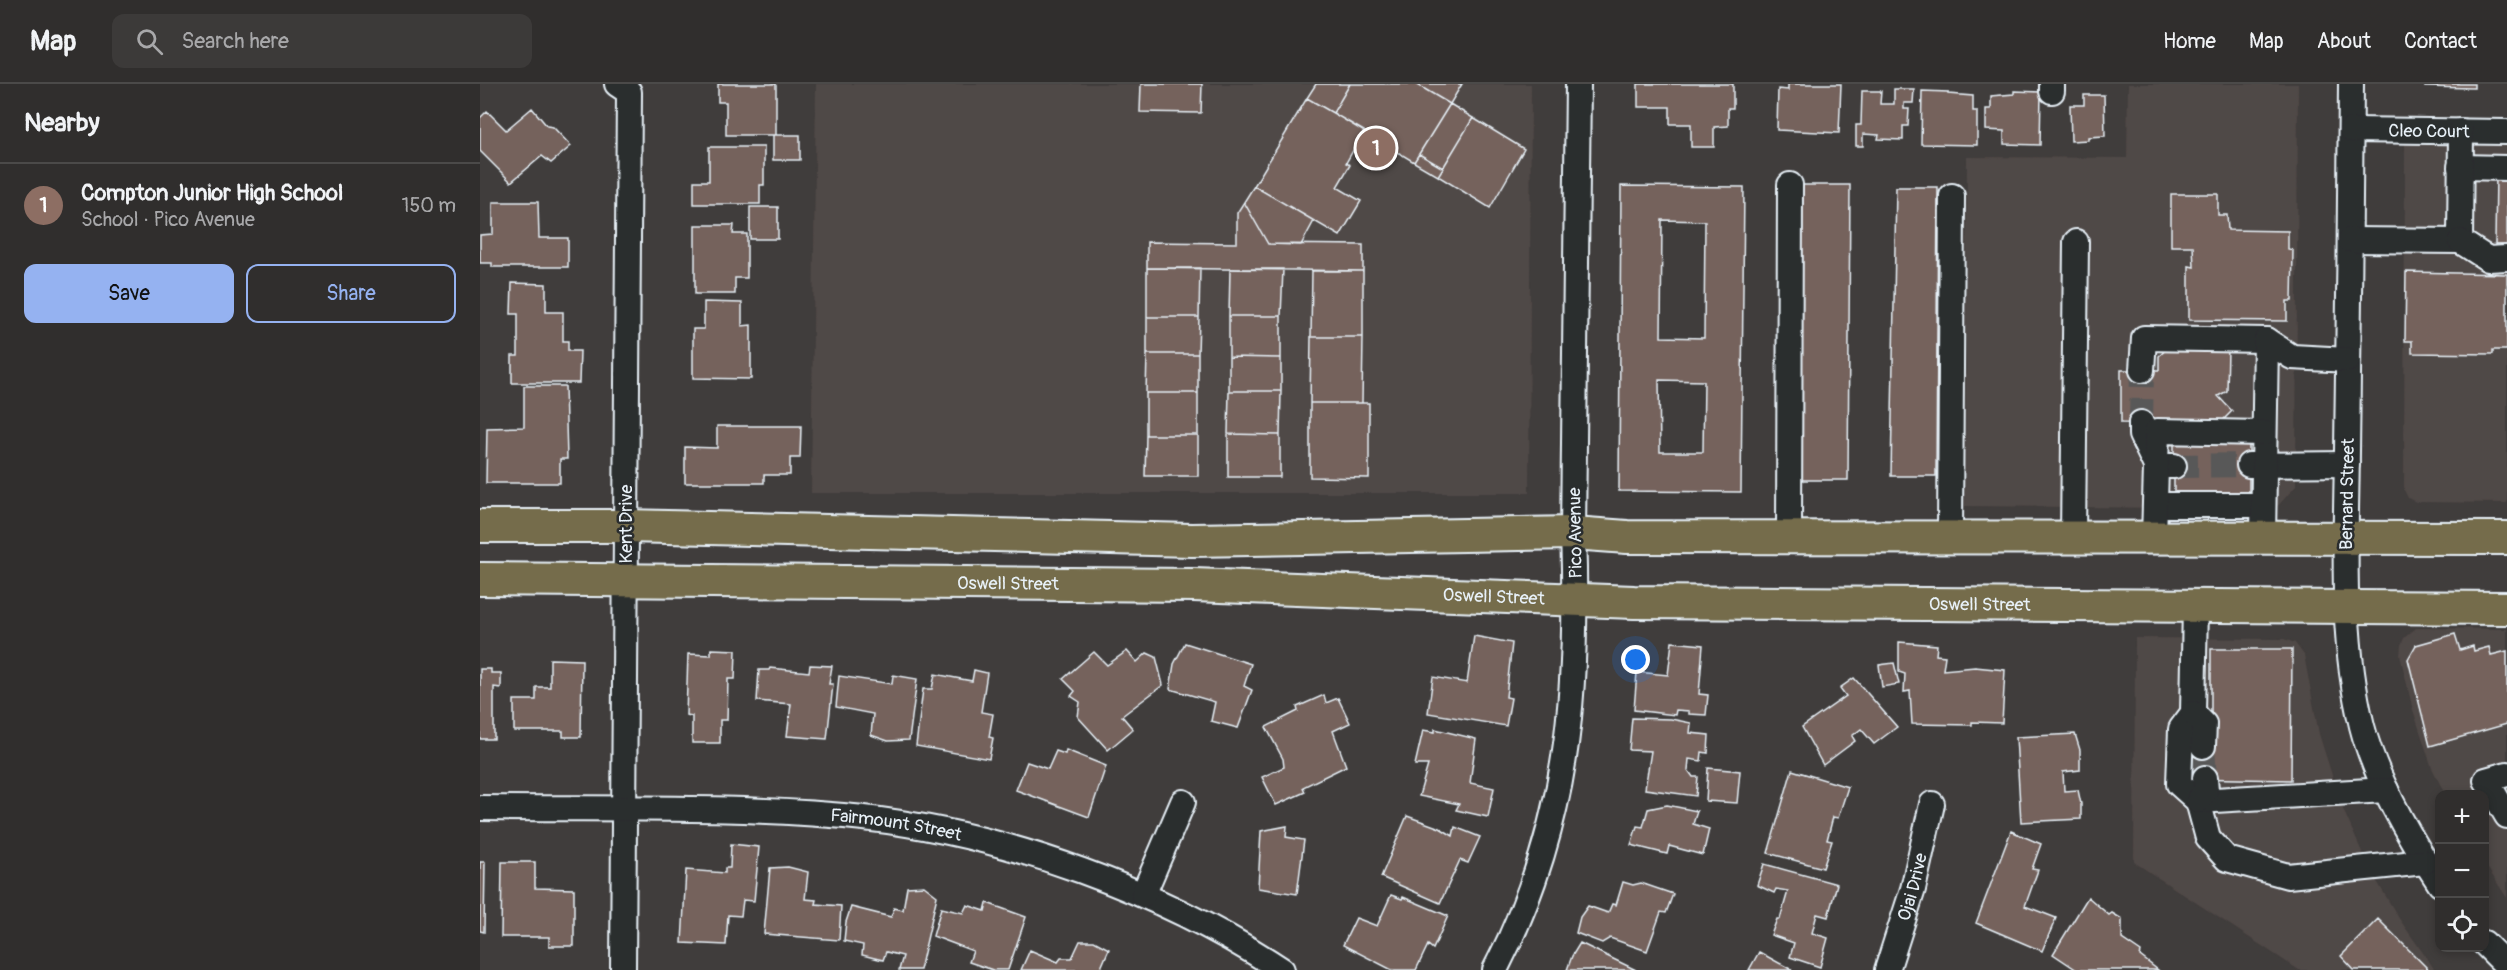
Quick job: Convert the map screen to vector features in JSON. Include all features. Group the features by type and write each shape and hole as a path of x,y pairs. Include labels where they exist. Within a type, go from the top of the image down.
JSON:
{"main road":[{"path":"480,526 626,526 1192,540 1573,533 1627,537 2507,538"},
{"name":"Oswell Street","path":"480,579 1194,585 1634,602 2507,608"}],"street":[{"name":"Kent Drive","path":"617,84 630,92 623,970"},
{"name":"Pico Avenue","path":"1495,970 1511,938 1538,870 1555,812 1567,752 1573,691 1576,599 1573,533 1578,84"},
{"name":"Bernard Street","path":"2351,84 2346,538 2346,606 2349,643 2362,727 2386,790 2435,877"},
{"name":"Cleo Court","path":"2351,130 2507,132"},
{"path":"2460,241 2461,131"},
{"path":"2460,167 2507,168"},
{"path":"1789,537 1790,185"},
{"path":"1950,537 1952,196"},
{"path":"2350,240 2460,241 2488,258 2507,258"},
{"path":"2073,537 2076,242"},
{"path":"2142,370 2144,338 2266,340 2292,357 2348,360"},
{"path":"2263,538 2263,505 2257,465 2264,433 2266,340"},
{"path":"2141,423 2140,435 2165,466"},
{"path":"2154,539 2156,505 2165,466 2157,431 2264,433"},
{"path":"2257,465 2347,465"},
{"path":"2156,505 2263,505"},
{"path":"2195,605 2193,713 2181,729 2180,784 2198,801 2208,838 2227,860 2288,876 2425,861"},
{"path":"2193,713 2204,724 2203,746"},
{"path":"2507,774 2486,780 2507,816"},
{"path":"2198,801 2206,790 2205,778"},
{"path":"2198,801 2386,790"},
{"path":"1143,895 1184,802"},
{"name":"Ojai Drive","path":"1887,970 1913,889 1932,804"},
{"name":"Fairmount Street","path":"480,808 777,811 867,819 955,834 1025,852 1143,895 1208,926 1282,970"}],"shaded area":[{"path":"816,84 1531,84 1529,493 811,493"},
{"path":"2128,84 2298,84 2296,486 2275,509 1965,506 1967,157 2127,158"},
{"path":"2405,137 2507,139 2507,503 2416,502 2408,498 2404,490"},
{"path":"2416,628 2507,629 2507,898 2489,870 2489,790 2443,790 2432,768 2413,710 2400,655 2404,638"},
{"path":"2135,638 2284,639 2295,643 2304,655 2319,734 2342,807 2369,868 2400,920 2435,970 2299,970 2134,862"}],"building":[{"path":"718,84 776,84 776,135 726,135 726,102 718,102"},
{"path":"1141,84 1202,84 1201,113 1140,112"},
{"path":"1316,84 1350,84 1333,113 1307,98"},
{"path":"1350,84 1416,84 1450,104 1414,162 1333,113"},
{"path":"1416,84 1462,84 1450,104"},
{"path":"1638,84 1733,84 1733,108 1728,108 1728,126 1714,127 1714,147 1691,147 1691,124 1670,124 1670,107 1638,107"},
{"path":"1788,84 1841,84 1839,133 1777,130 1778,89 1788,90"},
{"path":"2425,84 2474,84 2474,88 2425,87"},
{"path":"1894,89 1914,89 1913,103 1904,103 1904,109 1909,109 1908,126 1903,126 1903,140 1878,139 1879,135 1863,134 1863,146 1856,146 1856,125 1861,125 1862,91 1881,91 1880,104 1894,104"},
{"path":"1922,91 1973,96 1973,111 1977,111 1977,145 1921,144"},
{"path":"2014,91 2041,92 2040,145 2004,144 2004,131 1986,130 1986,109 1991,109 1991,96 2014,94"},
{"path":"2084,95 2104,95 2105,136 2071,141 2070,105 2084,105"},
{"path":"1307,98 1364,131 1346,163 1350,165 1337,187 1361,201 1340,236 1254,186"},
{"path":"1450,104 1473,118 1443,168 1419,154"},
{"path":"532,108 547,126 553,127 571,146 551,163 542,156 511,182 480,151 480,118 487,111 506,130"},
{"path":"1473,118 1524,149 1490,208 1438,176"},
{"path":"773,135 800,135 800,160 773,160"},
{"path":"709,147 764,147 764,185 760,185 760,204 694,204 694,181 709,181"},
{"path":"1419,154 1443,168 1438,176 1414,162"},
{"path":"2496,173 2507,173 2507,245 2495,245"},
{"path":"1802,185 1850,185 1848,480 1800,480"},
{"path":"1254,186 1316,222 1314,221 1301,245 1268,244 1244,202"},
{"path":"1621,186 1744,187 1741,492 1619,491","holes":["1662,220 1705,221 1704,338 1661,337","1659,380 1704,381 1703,452 1660,452"]},
{"path":"1896,187 1938,187 1936,476 1891,476"},
{"path":"2171,194 2218,194 2218,215 2227,215 2228,230 2288,231 2288,249 2293,250 2292,301 2287,301 2287,321 2189,320 2189,266 2194,267 2193,246 2171,246"},
{"path":"493,202 538,202 539,238 568,238 568,267 492,267 492,263 480,263 480,235 493,234"},
{"path":"1244,202 1268,244 1363,245 1363,271 1147,268 1147,242 1237,243 1237,213"},
{"path":"750,207 778,207 778,239 750,239"},
{"path":"695,225 734,225 733,234 747,234 747,278 735,278 735,294 695,294"},
{"path":"1147,268 1200,268 1199,317 1147,317"},
{"path":"1230,269 1283,269 1281,316 1229,316"},
{"path":"1312,271 1363,271 1363,337 1311,337"},
{"path":"2406,272 2507,274 2507,350 2493,350 2493,354 2412,353 2412,341 2405,341"},
{"path":"512,283 546,284 546,312 563,312 563,341 568,341 568,351 580,351 579,383 512,383 512,356 518,356 518,314 511,314"},
{"path":"704,302 742,303 742,326 751,325 751,379 693,378 693,329 704,329"},
{"path":"1229,316 1281,316 1281,358 1229,357"},
{"path":"1147,317 1199,317 1198,354 1147,354"},
{"path":"1311,337 1363,337 1362,403 1310,403"},
{"path":"2167,349 2228,349 2227,391 2218,396 2232,411 2216,427 2210,424 2121,423 2121,370 2159,370 2159,356"},
{"path":"1147,354 1198,354 1198,393 1146,393"},
{"path":"1229,357 1281,358 1281,391 1229,391"},
{"path":"524,386 565,386 567,459 560,459 560,483 486,483 487,428 524,427"},
{"path":"1229,391 1281,391 1280,435 1228,434"},
{"path":"1146,393 1198,393 1198,435 1146,435"},
{"path":"1310,403 1369,403 1369,478 1310,477"},
{"path":"717,426 801,426 800,458 790,458 790,475 764,475 764,483 685,483 685,447 717,448"},
{"path":"1228,434 1280,435 1280,477 1228,477"},
{"path":"1146,435 1198,435 1198,476 1145,476"},
{"path":"2174,440 2249,441 2249,495 2174,495"},
{"path":"2455,634 2460,650 2473,646 2474,651 2489,647 2491,655 2507,651 2507,724 2430,746 2408,659 2416,645"},
{"path":"1474,636 1512,643 1506,697 1511,698 1506,726 1428,713 1433,677 1467,683"},
{"path":"1672,642 1703,645 1699,694 1708,695 1706,715 1689,714 1689,711 1676,710 1675,715 1634,710 1637,672 1668,675"},
{"path":"1899,642 1937,645 1936,655 1945,656 1943,670 1975,667 2005,670 2002,723 1912,724 1910,691 1904,692 1905,674 1899,672"},
{"path":"1185,643 1251,664 1244,686 1252,690 1238,728 1211,721 1215,702 1170,689 1174,664"},
{"path":"711,649 736,650 735,679 728,679 727,720 720,720 720,743 692,743 692,716 686,715 688,654 711,655"},
{"path":"2211,649 2292,649 2291,780 2186,778 2186,746 2211,746"},
{"path":"1127,651 1137,662 1147,653 1156,657 1163,685 1122,716 1133,729 1108,750 1078,717 1080,702 1071,696 1075,691 1063,679 1094,652 1107,665"},
{"path":"550,659 582,660 581,737 563,737 563,731 514,731 514,700 536,700 536,687 550,687"},
{"path":"1894,663 1899,684 1882,687 1879,665"},
{"path":"810,665 832,666 829,684 833,684 827,739 787,736 791,704 757,701 759,670 770,668 809,672"},
{"path":"480,669 491,669 491,673 501,673 501,688 494,687 494,739 480,739"},
{"path":"974,670 987,673 981,712 993,714 989,737 993,738 989,759 916,746 923,689 932,689 935,674 972,681"},
{"path":"893,675 917,679 909,740 888,741 871,735 873,714 836,707 839,676 892,684"},
{"path":"1854,678 1897,727 1874,744 1861,729 1852,736 1855,741 1823,765 1802,727 1846,696 1840,688"},
{"path":"1324,695 1326,703 1338,698 1350,723 1333,731 1346,766 1303,787 1305,792 1276,805 1262,777 1284,767 1283,759 1266,727 1298,711 1297,707"},
{"path":"1632,718 1671,719 1691,723 1690,733 1709,735 1708,753 1702,752 1701,761 1689,759 1688,770 1693,777 1698,777 1696,796 1645,789 1651,751 1629,750"},
{"path":"1435,729 1476,739 1470,783 1494,788 1488,817 1456,810 1459,804 1419,796 1428,765 1415,765 1423,730 1435,732"},
{"path":"2075,734 2080,750 2080,770 2063,772 2064,791 2078,790 2081,819 2021,822 2016,737"},
{"path":"1066,750 1106,766 1089,817 1016,790 1027,762 1048,769 1056,751 1065,754"},
{"path":"1708,768 1740,771 1737,803 1706,801"},
{"path":"1792,770 1848,787 1838,818 1833,817 1827,840 1832,841 1823,868 1768,853"},
{"path":"1667,805 1697,811 1693,824 1709,829 1703,855 1669,846 1667,854 1631,845 1637,826 1643,827 1648,809"},
{"path":"1407,816 1440,828 1453,836 1455,827 1480,837 1468,863 1460,860 1440,903 1381,877"},
{"path":"1287,826 1286,837 1304,840 1297,894 1258,888 1261,831"},
{"path":"2011,831 2041,844 2032,869 2038,870 2025,906 2056,918 2042,951 1976,923"},
{"path":"731,844 759,847 754,901 743,900 741,916 728,915 726,945 682,943 686,870 725,873 725,868 730,868"},
{"path":"480,862 485,862 484,932 480,931"},
{"path":"502,862 535,862 535,888 574,889 574,946 549,946 549,937 501,937"},
{"path":"1764,864 1837,884 1828,917 1817,914 1812,933 1828,938 1820,967 1790,957 1794,943 1771,935 1777,919 1780,919 1788,891 1776,889 1774,893 1757,885"},
{"path":"788,867 808,872 805,899 816,900 815,904 841,906 839,940 764,934 770,868"},
{"path":"1623,882 1633,885 1641,883 1673,894 1666,913 1661,912 1647,951 1610,938 1602,943 1576,933 1580,917 1588,906 1608,913 1612,904 1616,905"},
{"path":"924,886 937,896 920,970 899,970 903,956 886,952 883,960 862,955 863,945 844,941 846,922 851,907 891,917 894,908 903,910 907,887"},
{"path":"1391,895 1402,899 1403,897 1448,916 1433,949 1428,945 1416,970 1392,970 1343,945 1356,918 1377,926"},
{"path":"2088,897 2109,915 2112,913 2122,919 2122,939 2141,952 2140,956 2158,970 2077,970 2053,954"},
{"path":"987,903 1026,917 1008,970 993,970 969,962 973,951 933,936 941,908 963,913 967,905 985,911"},
{"path":"2378,919 2429,970 2354,970 2341,956"},
{"path":"1080,941 1094,941 1109,949 1100,970 1021,970 1030,950 1058,962 1061,958 1072,958"},
{"path":"1580,943 1636,970 1567,970"},
{"path":"1759,952 1792,970 1749,970"}],"tunnel":[{"path":"2141,423 2142,370"},
{"path":"2174,466 2249,465"},
{"path":"2203,746 2205,778"}],"place":[{"name":"Compton Junior High School","path":"1376,148"}]}
